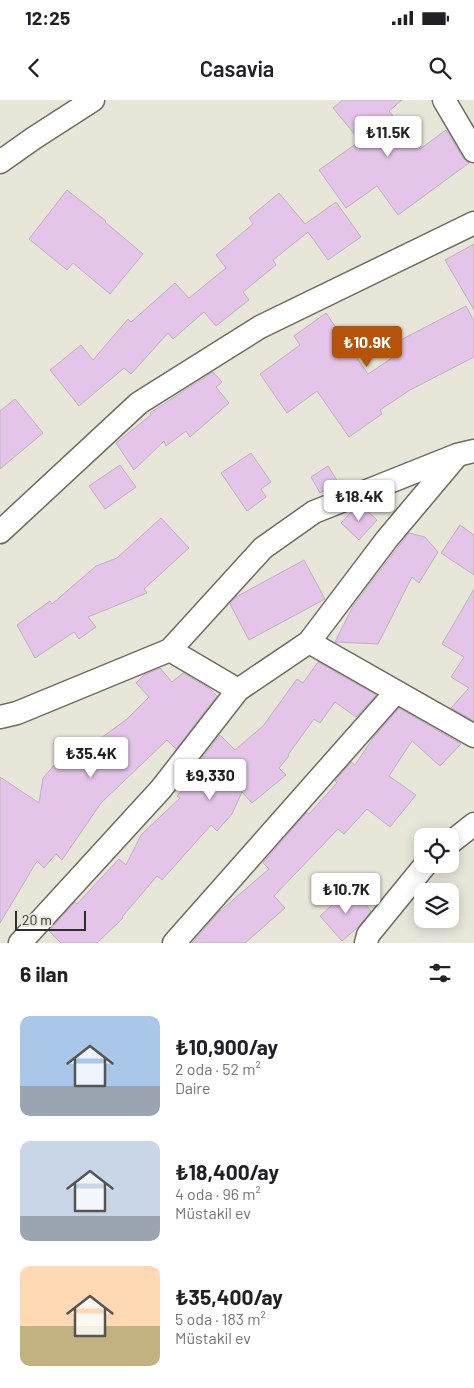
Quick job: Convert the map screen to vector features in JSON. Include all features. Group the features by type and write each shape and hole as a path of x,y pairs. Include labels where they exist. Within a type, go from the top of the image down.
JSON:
{"street":[{"path":"0,162 93,100"},
{"path":"444,100 474,151"},
{"path":"0,532 139,403 260,327 474,223"},
{"path":"20,943 161,789 238,690 309,642 387,539 466,453"},
{"path":"2,713 17,713 170,650 263,548 314,512 466,453"},
{"path":"309,642 474,736"},
{"path":"170,650 238,690"},
{"path":"174,943 396,692"},
{"path":"459,836 474,824"},
{"path":"366,943 368,935 419,873"}],"building":[{"path":"343,100 402,100 389,111 420,149 446,130 463,158 469,163 398,215 377,186 346,208 319,170 360,141 333,108"},
{"path":"67,190 143,254 110,294 73,263 67,270 29,239"},
{"path":"279,193 305,224 336,202 361,237 328,260 308,232 273,260 276,265 243,292 249,300 216,326 204,312 173,339 168,333 131,374 124,368 79,406 50,370 81,345 93,360 128,319 131,322 175,283 189,298 226,268 216,255 253,224 249,218"},
{"path":"474,244 474,310 445,260"},
{"path":"466,306 474,321 474,357 410,390 380,410 382,414 349,437 317,391 287,413 260,374 300,345 294,336 326,313 368,374 398,354 393,344"},
{"path":"213,372 222,382 216,387 229,403 190,437 186,431 166,446 164,441 134,470 116,443 151,415 150,413"},
{"path":"15,399 43,433 0,469 0,411"},
{"path":"251,453 271,482 261,489 266,497 247,511 221,473"},
{"path":"120,465 136,487 105,509 89,486"},
{"path":"328,466 338,482 320,493 311,477"},
{"path":"363,507 377,520 359,540 341,523 353,510"},
{"path":"161,518 189,548 144,589 147,593 88,617 96,627 79,639 74,632 35,658 17,625 50,601 52,604 96,566 117,558"},
{"path":"460,525 474,535 474,575 441,553"},
{"path":"409,533 425,537 438,552 419,583 412,577 378,644 335,642 353,606"},
{"path":"304,560 325,599 249,640 230,604 236,597"},
{"path":"474,589 474,721 451,708 469,688 451,677 464,657 442,644"},
{"path":"318,662 376,695 356,717 335,702 320,723 314,719 279,768 286,775 252,803 242,792 232,814 217,831 211,825 162,880 157,876 123,918 97,943 61,943 49,931 75,902 77,904 119,859 126,865 141,835 180,798 177,796 199,771 195,767 220,735 235,750 263,726 297,679 303,683"},
{"path":"160,668 172,682 183,673 210,689 217,696 176,749 167,740 101,803 62,860 56,854 44,868 37,861 0,923 0,777 39,803 43,778 62,756 70,765 102,740 101,738 127,719 149,697 136,683 144,675"},
{"path":"399,708 461,744 440,766 412,741 389,776 416,795 390,827 367,809 344,834 338,829 274,896 285,908 245,943 192,943 219,912 269,869 263,863 307,812 309,814 337,783 335,781 351,762 355,765 373,738"},
{"path":"351,888 371,911 358,927 342,941 320,916"}]}
